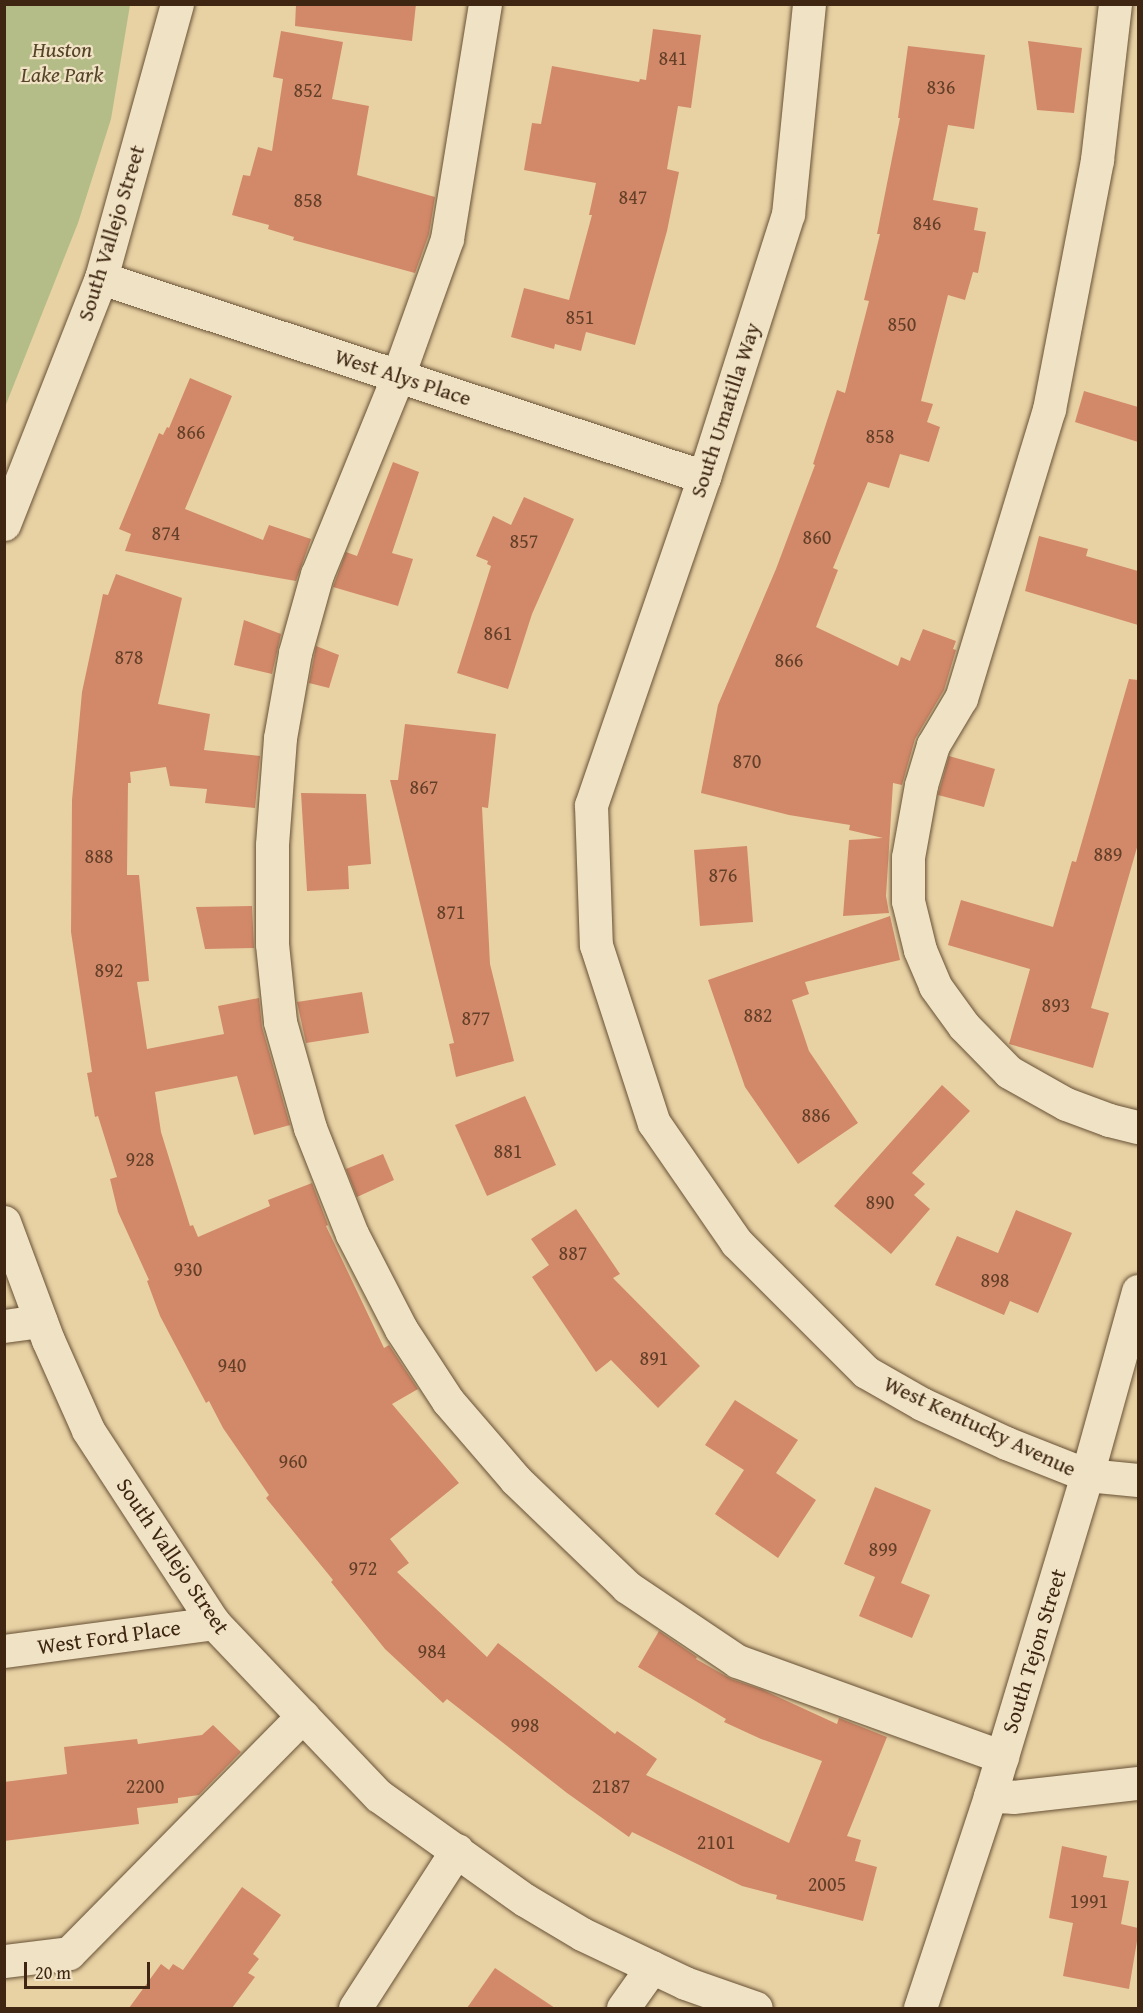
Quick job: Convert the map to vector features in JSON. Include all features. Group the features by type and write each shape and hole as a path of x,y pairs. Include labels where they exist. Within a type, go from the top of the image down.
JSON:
{"street":[{"name":"South Vallejo Street","path":"4,524 102,278 177,4"},
{"path":"485,4 447,239 398,376 317,574 295,653 280,738 272,845 272,944 280,1022 310,1128 352,1234 401,1329 447,1401 516,1480 627,1587 737,1661 1002,1757"},
{"name":"South Umatilla Way","path":"591,805 704,477 788,214 809,4"},
{"path":"1115,4 1097,160 1049,409 961,698 933,745 921,785 908,857 908,901 920,950 935,986 964,1026 1009,1072 1066,1104 1109,1120 1138,1127"},
{"name":"West Alys Place","path":"102,278 704,477"},
{"name":"West Kentucky Avenue","path":"591,805 596,945 654,1123 736,1242 866,1372 922,1404 1087,1475 1138,1480"},
{"name":"South Vallejo Street","path":"4,1222 41,1321 88,1430 214,1623 379,1796 535,1906 582,1934 685,1983 756,2008"},
{"name":"South Tejon Street","path":"920,2008 1002,1757 1087,1475 1138,1292"},
{"path":"4,1326 41,1321"},
{"name":"West Ford Place","path":"4,1651 214,1623"},
{"path":"4,1962 69,1953 303,1716"},
{"path":"990,1796 1013,1797 1138,1783"},
{"path":"355,2008 457,1850"},
{"path":"623,2008 652,1967"}],"green space":[{"name":"Huston Lake Park","path":"5,4 130,5 111,119 78,223 5,407"}],"building":[{"path":"296,4 416,4 412,41 295,26"},
{"path":"653,29 701,35 691,108 678,106 667,169 679,172 667,231 635,345 586,332 581,351 555,344 554,349 511,337 524,288 569,300 592,215 589,215 596,183 524,170 532,123 541,124 552,66 639,82 640,79 646,80"},
{"path":"281,31 343,42 332,99 369,106 357,175 435,197 429,234 415,273 293,240 294,237 268,229 269,225 232,215 243,175 250,176 258,147 272,151 283,79 273,77"},
{"path":"1028,41 1082,48 1074,113 1037,110"},
{"path":"908,46 985,55 974,129 948,125 933,200 978,208 974,230 986,232 978,273 973,272 965,300 948,295 921,401 933,404 927,422 940,427 929,462 900,454 889,488 868,482 833,568 838,570 816,627 898,666 901,657 910,661 923,629 956,641 953,649 956,650 944,690 915,739 902,785 893,783 886,896 889,913 843,916 849,840 883,838 849,830 850,825 789,815 701,793 718,705 776,569 815,465 813,464 837,390 845,393 869,301 864,300 880,234 877,234 900,118 898,118"},
{"path":"190,378 232,396 185,509 263,540 269,525 311,539 296,581 125,551 131,534 119,529 159,433 163,435 167,427 169,428"},
{"path":"1084,391 1138,407 1138,442 1075,422"},
{"path":"393,462 419,472 392,553 413,559 398,606 333,587 346,552 357,556"},
{"path":"524,497 574,519 532,614 508,689 457,673 491,566 487,564 488,561 476,556 493,516 511,525"},
{"path":"1039,536 1088,549 1086,556 1138,571 1138,625 1025,591"},
{"path":"116,574 182,598 158,704 210,714 204,750 260,756 255,808 205,803 207,789 170,786 166,767 130,772 131,783 128,783 127,875 139,875 149,981 137,982 147,1049 224,1034 218,1006 259,998 262,1027 290,1125 254,1135 237,1076 155,1092 161,1132 190,1226 193,1225 198,1237 270,1206 268,1200 312,1183 328,1225 326,1226 384,1348 389,1345 418,1389 392,1404 459,1483 390,1539 409,1563 397,1572 487,1657 498,1643 615,1734 617,1731 657,1759 646,1775 789,1843 822,1761 761,1739 724,1722 726,1719 638,1667 659,1631 697,1657 696,1659 731,1679 763,1690 837,1724 839,1718 887,1737 847,1836 861,1840 855,1861 877,1867 863,1921 776,1899 777,1895 742,1886 632,1832 629,1837 567,1793 447,1699 443,1703 385,1649 331,1582 333,1580 266,1498 269,1495 223,1428 209,1401 206,1403 160,1316 147,1281 149,1280 118,1212 110,1179 117,1177 98,1116 95,1117 87,1073 92,1072 71,932 72,800 82,692 103,594 108,595"},
{"path":"244,620 281,634 272,674 234,665"},
{"path":"316,646 339,655 329,688 309,683"},
{"path":"1129,679 1138,680 1138,844 1091,1008 1109,1013 1093,1068 1009,1044 1030,969 948,945 961,900 1053,927 1072,861 1076,862"},
{"path":"405,724 496,734 488,808 482,807 490,964 514,1061 456,1077 449,1044 454,1043 390,780 398,780"},
{"path":"949,756 995,769 984,807 938,795"},
{"path":"301,793 366,794 371,864 348,866 349,889 307,891"},
{"path":"747,846 753,922 700,926 694,850"},
{"path":"252,906 254,948 205,949 196,907"},
{"path":"890,916 900,960 805,982 809,994 792,1000 809,1051 858,1123 798,1164 745,1087 708,980"},
{"path":"362,992 369,1033 306,1043 297,1002"},
{"path":"942,1085 970,1111 912,1173 925,1184 914,1195 930,1209 891,1254 834,1206"},
{"path":"525,1096 556,1165 487,1196 455,1125"},
{"path":"383,1154 394,1180 357,1197 346,1169"},
{"path":"576,1209 620,1274 613,1278 700,1366 658,1408 611,1360 596,1372 532,1277 549,1265 531,1239"},
{"path":"1016,1210 1072,1233 1038,1313 1010,1301 1004,1315 935,1285 957,1236 998,1253"},
{"path":"735,1400 798,1440 776,1473 816,1500 778,1558 715,1514 744,1470 705,1445"},
{"path":"875,1487 931,1510 901,1583 930,1595 912,1638 859,1616 875,1577 844,1564"},
{"path":"213,1725 241,1752 199,1795 178,1798 178,1803 137,1808 139,1824 4,1841 4,1782 67,1774 64,1747 137,1739 138,1744 202,1735"},
{"path":"1062,1846 1107,1856 1103,1877 1129,1881 1121,1924 1138,1928 1138,1935 1129,1989 1063,1976 1073,1923 1049,1918"},
{"path":"242,1887 281,1915 253,1954 259,1959 248,1973 255,1977 232,2008 129,2008 161,1964 169,1970 173,1964 183,1970"},
{"path":"495,1968 555,2008 467,2008"}]}
